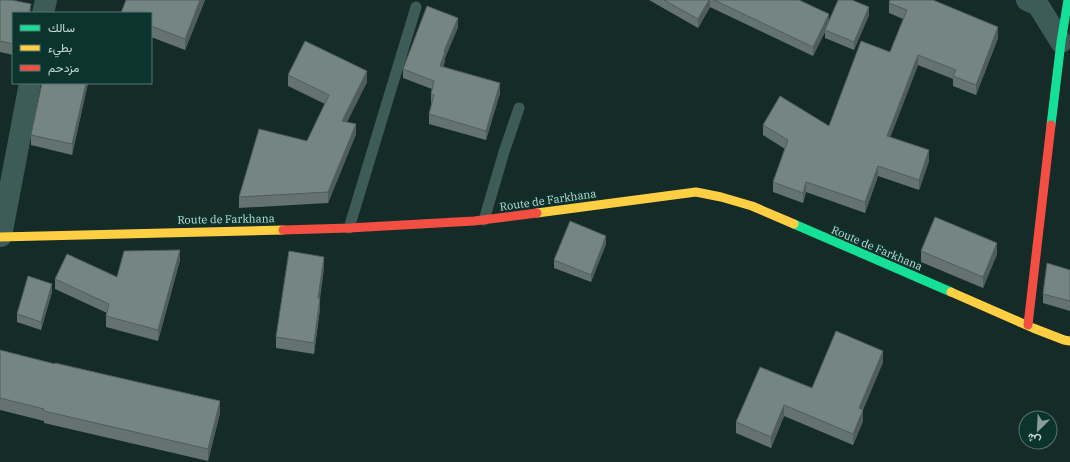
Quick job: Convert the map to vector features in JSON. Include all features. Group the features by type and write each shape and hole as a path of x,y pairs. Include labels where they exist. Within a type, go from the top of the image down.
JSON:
{"street":[{"path":"43,12 46,0"},
{"path":"1026,0 1038,5 1061,42"},
{"path":"1028,326 1061,42 1068,0"},
{"path":"0,236 30,84"},
{"name":"Route de Farkhana","path":"0,236 349,228 484,220 696,192 721,196 752,206 1028,326 1070,341"}],"lane":[{"path":"349,228 416,7"},
{"path":"484,220 519,108"}],"building":[{"path":"0,0 12,0 31,4 29,12 12,12 12,44 0,41"},
{"path":"126,0 200,0 185,39 152,26 152,12 121,12"},
{"path":"664,0 709,0 698,19"},
{"path":"714,0 799,0 829,14 813,47"},
{"path":"838,0 852,0 869,7 854,42 825,30"},
{"path":"890,0 933,0 998,27 976,85 953,76 956,70 918,55 887,136 929,150 919,180 878,166 865,202 806,182 803,193 773,182 788,140 763,125 780,96 829,126 861,41 890,52 907,10 889,3"},
{"path":"427,6 458,18 444,51 445,52 440,66 500,83 486,131 429,114 434,95 431,94 434,81 403,69"},
{"path":"305,41 367,71 342,121 356,124 328,192 239,197 259,129 307,141 329,95 288,75"},
{"path":"42,84 86,84 72,144 31,135"},
{"path":"935,217 997,243 983,277 921,251"},
{"path":"570,221 606,236 591,275 554,260"},
{"path":"180,250 158,330 106,316 109,304 55,279 67,254 117,277 124,251"},
{"path":"289,251 324,257 318,298 320,298 314,343 276,337"},
{"path":"1047,263 1070,270 1070,301 1043,294"},
{"path":"28,276 52,284 41,322 17,314"},
{"path":"836,331 883,351 859,408 863,410 853,434 784,405 771,437 736,422 760,367 812,388"},
{"path":"0,350 55,364 220,401 208,449 44,411 44,409 0,398"}],"traffic: fast":[{"path":"1051,125 1061,42 1068,0"},
{"path":"794,224 951,292"}],"traffic: slow":[{"path":"537,213 696,192 721,197 752,206 794,224"},
{"path":"0,237 283,230"},
{"path":"951,292 1033,328 1070,341"}],"traffic: jam":[{"path":"1028,325 1051,125"},
{"path":"283,230 474,221 537,213"}]}
